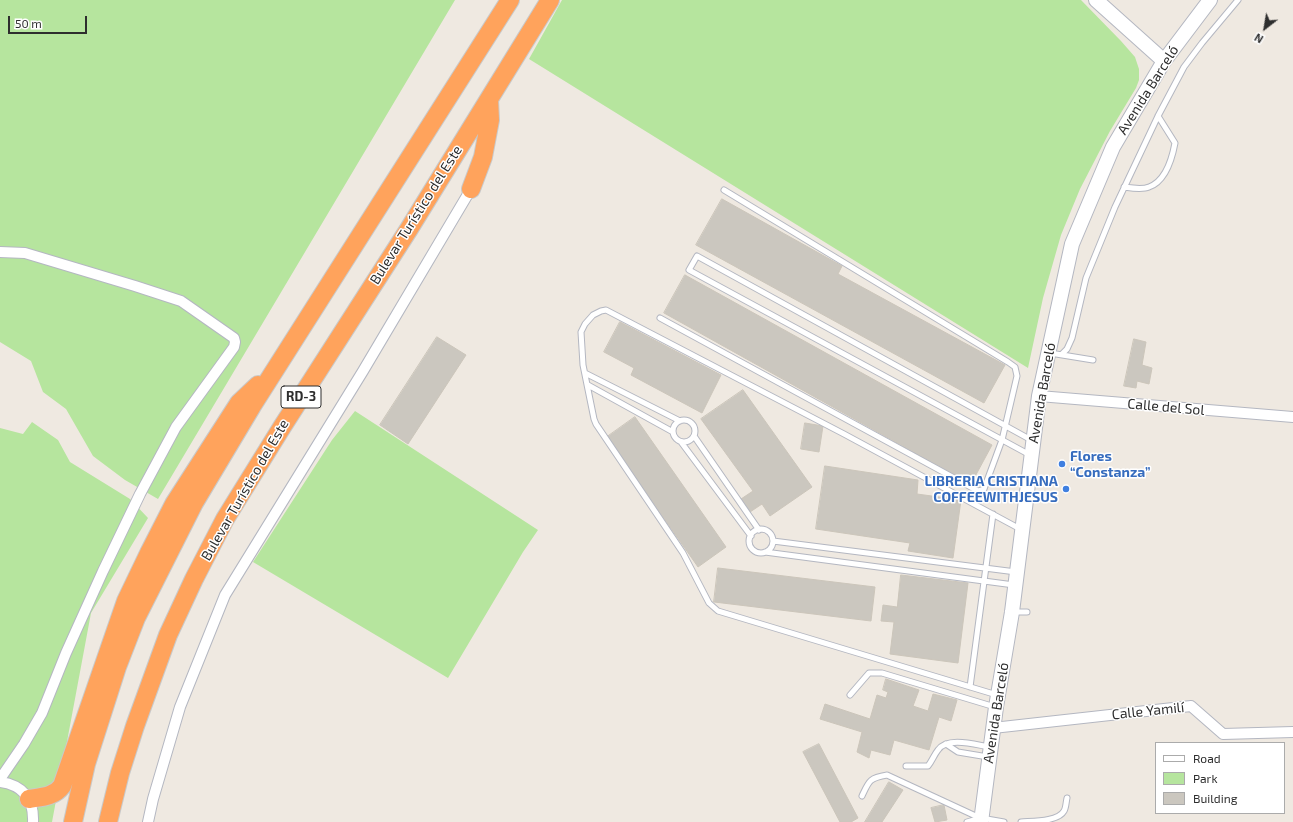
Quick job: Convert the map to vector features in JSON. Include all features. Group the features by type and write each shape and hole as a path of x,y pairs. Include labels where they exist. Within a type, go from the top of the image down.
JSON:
{"highway":[{"name":"RD-3","path":"73,822 86,764 117,667 136,618 194,503 276,368 510,0"},
{"name":"Bulevar Turístico del Este","path":"108,822 124,760 168,635 194,579 225,519 409,229 550,0"},
{"path":"471,189 483,157 490,120 488,99"},
{"path":"30,799 54,794 58,792 62,786 126,601 174,504 239,403 276,368"}],"street":[{"path":"1096,0 1164,62"},
{"name":"Avenida Barceló","path":"981,820 997,702 1017,578 1039,396 1055,353 1072,244 1113,147 1164,62 1210,0"},
{"path":"148,822 153,799 180,707 225,595 363,370 471,189"},
{"path":"0,252 25,253 181,301 234,338 235,342 234,347 176,427 140,494 103,571 66,653 42,713 24,744 0,779"},
{"name":"Calle del Sol","path":"1039,396 1293,417"},
{"name":"Calle Yamilí","path":"994,728 1191,706 1223,734 1293,732"},
{"path":"0,782 10,784 21,790 30,799 34,811 33,822"}],"lane":[{"path":"1055,353 1067,349 1072,338 1086,278 1114,207 1158,116 1184,67 1202,42 1238,0"},
{"path":"1124,187 1148,188 1159,182 1172,160 1175,143 1158,116"},
{"path":"660,318 978,491 984,489 1006,426 1017,376 1015,367 724,190"},
{"path":"1032,456 689,270 697,256 1034,442"},
{"path":"997,702 970,687 718,611 710,604 683,553 596,424 583,365 581,332 585,324 593,315 606,310 844,434 1022,530"},
{"path":"1055,353 1093,360"},
{"path":"585,373 680,421 687,420 692,424 695,430 694,436 689,441 681,442"},
{"path":"588,384 674,432"},
{"path":"680,421 675,426 674,432 676,438 681,442 751,536"},
{"path":"694,436 759,530"},
{"path":"970,687 993,514"},
{"path":"765,552 771,548 773,541 769,532 766,530 759,530 751,536 750,544 754,550 761,553 765,552 984,581 1017,578"},
{"path":"773,541 986,568 1017,578"},
{"path":"1012,612 1027,612"},
{"path":"850,695 869,673 882,673 997,702"},
{"path":"906,766 928,766 938,749 946,744 962,742 990,753"},
{"path":"946,744 958,752 990,753"},
{"path":"862,796 868,783 875,777 887,775 981,820"},
{"path":"1021,822 1042,821 1059,815 1064,811 1067,798"},
{"path":"967,822 981,820 1004,822"}],"green space":[{"path":"0,0 455,0 158,499 125,480 93,456 66,409 43,392 31,361 0,342"},
{"path":"562,0 1081,0 1135,57 1139,69 1139,80 1136,88 1110,131 1080,189 1061,235 1043,298 1028,368 529,59"},
{"path":"355,411 538,530 523,552 448,678 253,562 332,440"},
{"path":"32,422 58,440 70,462 130,499 148,518 91,613 52,822 0,822 0,428 23,434"}],"building":[{"path":"722,199 842,266 838,274 1005,365 984,403 696,245"},
{"path":"685,275 992,445 971,484 664,313"},
{"path":"620,322 721,375 702,413 631,375 634,368 604,352"},
{"path":"437,337 466,355 408,444 380,425"},
{"path":"1134,339 1146,342 1142,365 1152,368 1149,384 1137,381 1136,388 1124,386"},
{"path":"743,390 812,487 770,516 762,504 750,512 741,499 753,491 701,419"},
{"path":"635,417 726,547 698,567 607,437"},
{"path":"805,423 823,426 819,452 801,449"},
{"path":"825,466 918,480 917,494 961,500 953,558 908,551 910,543 816,529"},
{"path":"718,568 875,587 871,621 714,602"},
{"path":"901,575 968,583 958,663 890,654 894,622 881,621 883,605 897,607"},
{"path":"886,679 919,690 913,706 928,711 933,694 957,700 951,721 939,717 929,750 894,740 890,755 871,750 869,758 857,752 862,732 820,719 825,704 870,719 877,695 886,698 888,692 883,690"},
{"path":"819,744 858,818 851,822 840,822 803,752"},
{"path":"889,782 903,790 882,822 865,822"},
{"path":"944,805 947,820 935,822 931,808"}],"place":[{"name":"Flores “Constanza”","path":"1062,464"},
{"name":"LIBRERIA CRISTIANA COFFEEWITHJESUS","path":"1066,489"}]}
